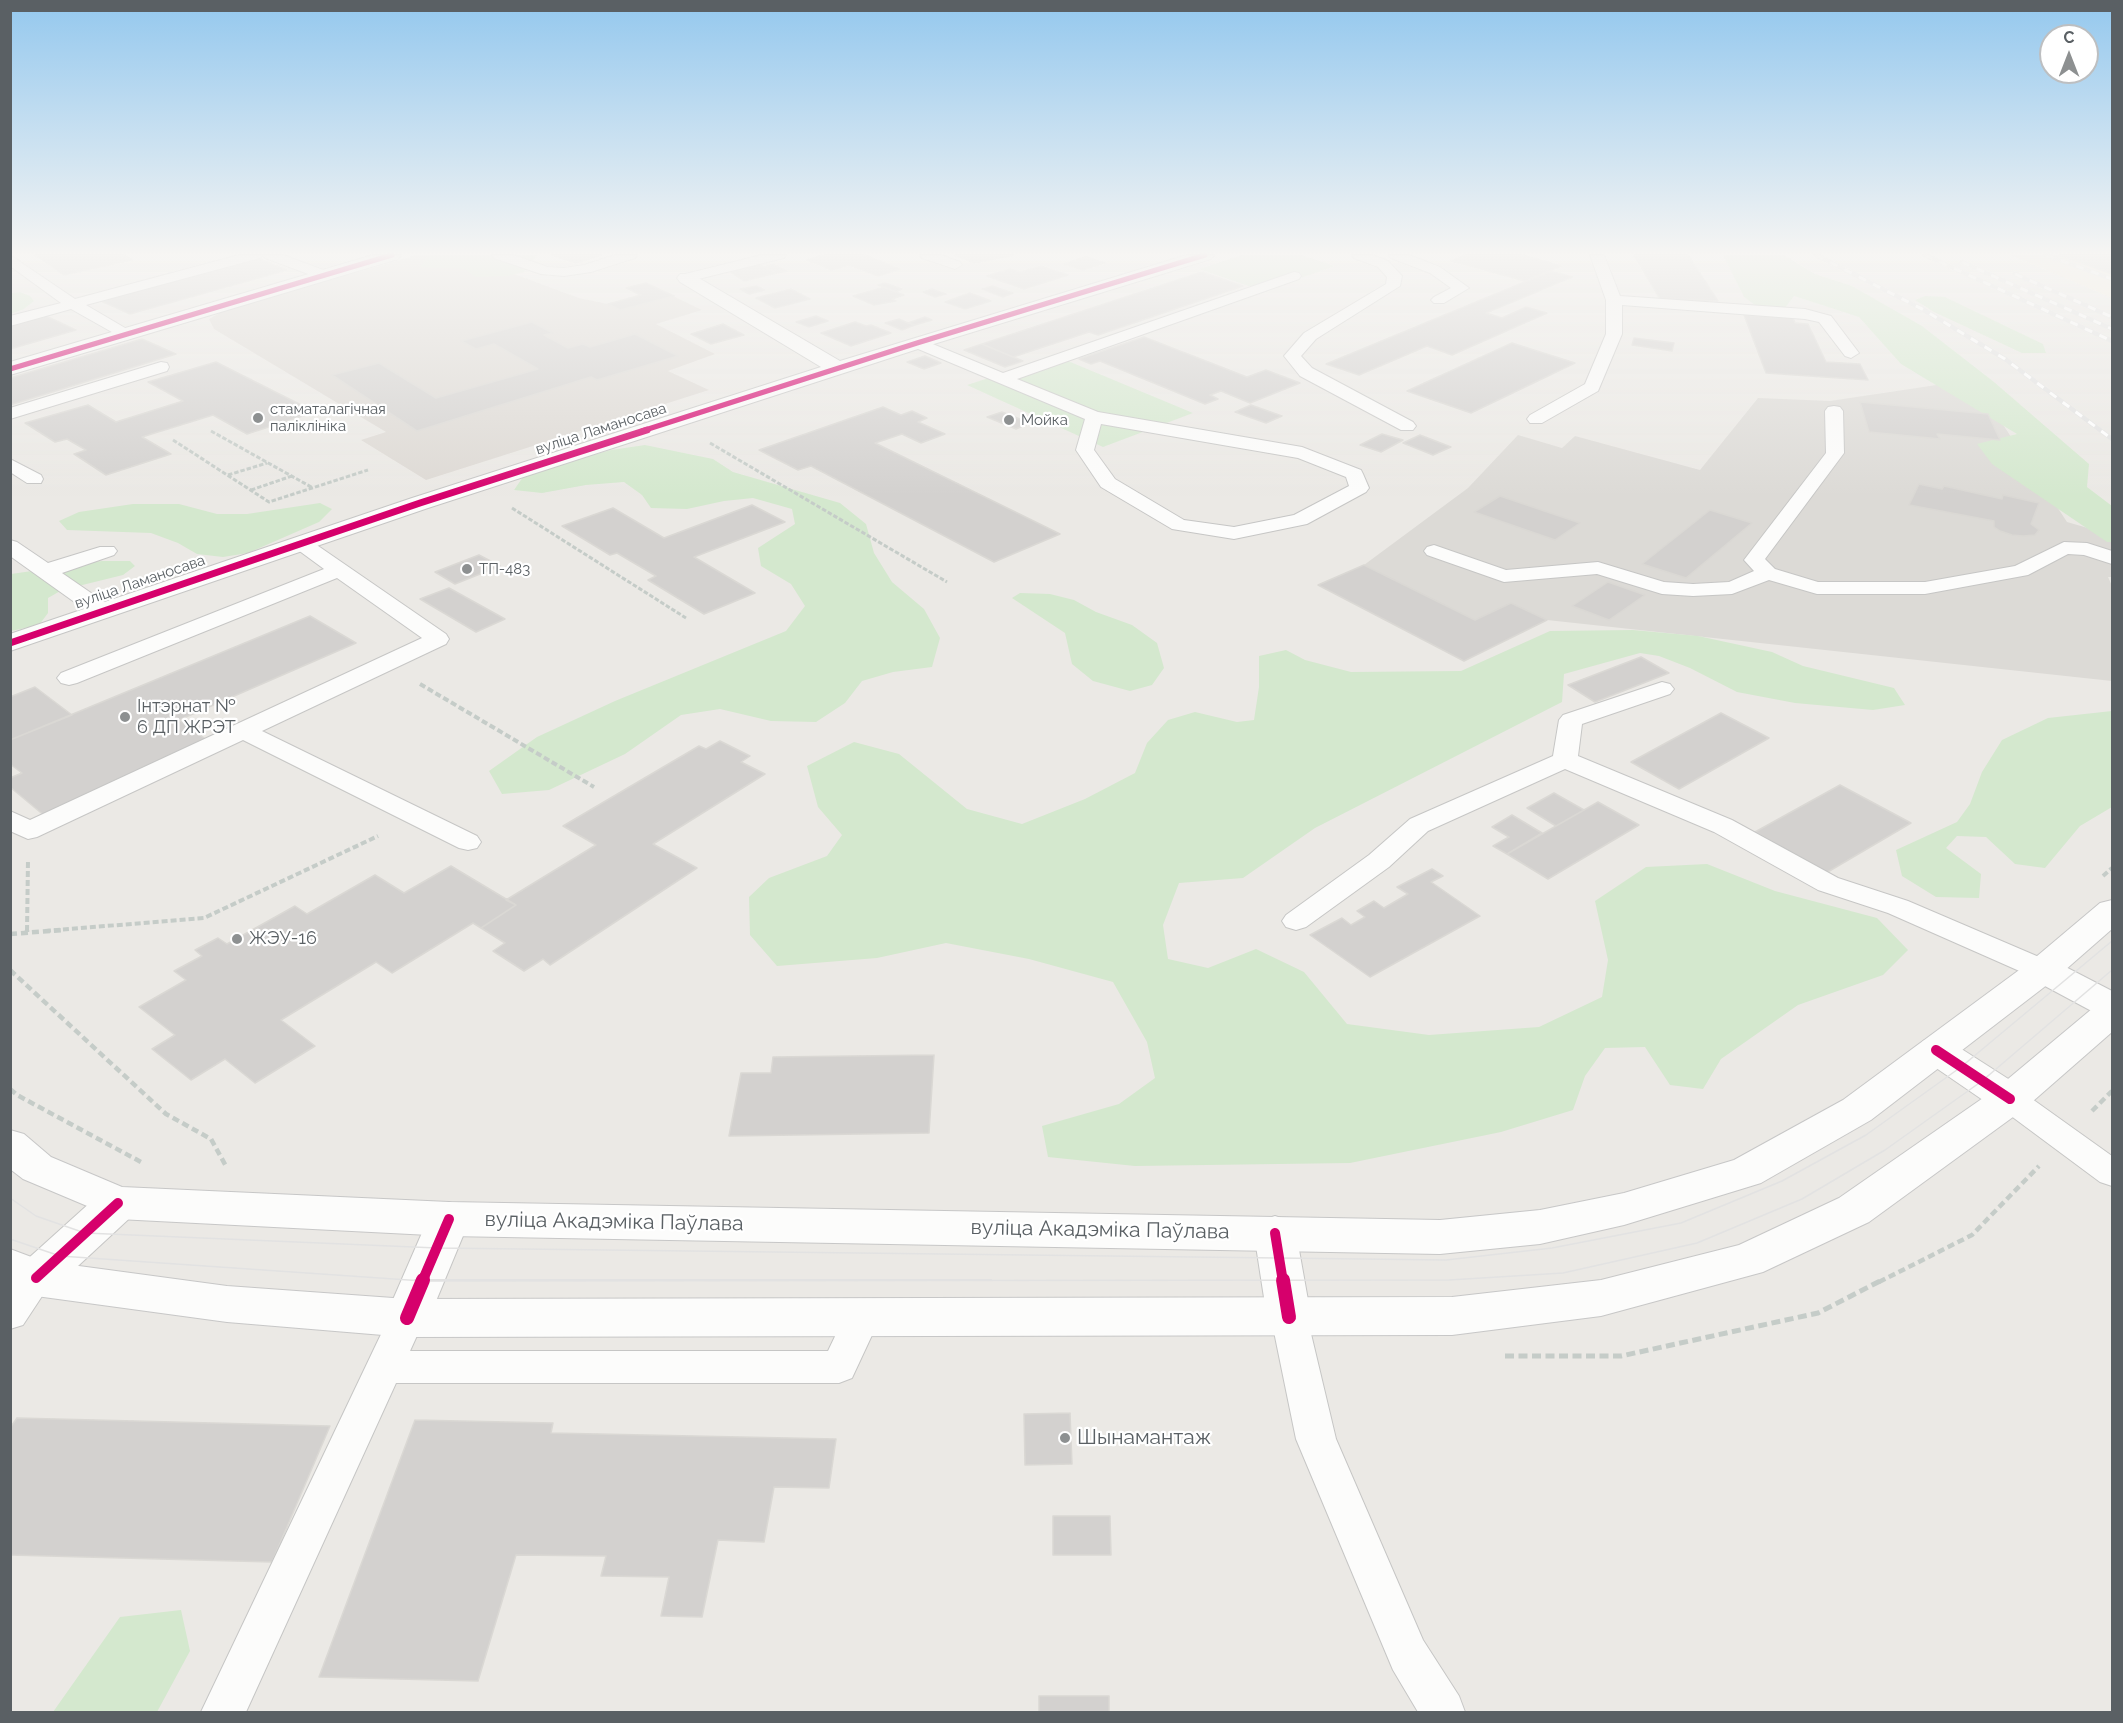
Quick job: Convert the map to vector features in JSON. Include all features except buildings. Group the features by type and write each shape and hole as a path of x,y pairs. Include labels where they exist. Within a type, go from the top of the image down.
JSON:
{"main road":[{"path":"10,369 125,335"},
{"path":"783,335 839,369"},
{"name":"вуліца Ламаносава","path":"10,643 476,485 942,335"},
{"name":"вуліца Акадэміка Паўлава","path":"10,1145 37,1168 117,1203 449,1219 1440,1237 1540,1227 1624,1209 1747,1172 1857,1110 2043,970 2103,897"},
{"path":"2043,970 2112,1006"},
{"path":"23,1272 227,1304 408,1318 1452,1316 1601,1298 1748,1260 1854,1210 2010,1099 2112,1012"},
{"path":"1936,1050 2010,1099"},
{"path":"23,1272 117,1203"},
{"path":"408,1318 449,1219"},
{"path":"1275,1233 1289,1317"}],"lane":[{"path":"1001,379 1125,335"},
{"path":"1311,335 1292,356 1306,372 1407,426"},
{"path":"1536,419 1592,387 1613,335"},
{"path":"1838,335 1851,353"},
{"path":"917,343 1094,417 1302,453 1354,474 1359,488 1300,520 1234,533 1179,525 1108,483 1085,450 1094,417"},
{"path":"10,414 160,367"},
{"path":"1834,411 1835,453 1754,560 1767,573 1816,588 1925,588 2021,571 2064,548 2087,549 2112,558"},
{"path":"10,465 34,478"},
{"path":"19,825 244,731 438,639 301,543"},
{"path":"1434,550 1504,576 1598,568 1662,588 1693,590 1732,588 1767,573"},
{"path":"46,571 107,551"},
{"path":"15,553 46,571 102,611"},
{"path":"69,678 339,570"},
{"path":"1564,760 1571,720 1662,689"},
{"path":"244,731 468,842"},
{"path":"1296,921 1379,861 1419,825 1564,760 1723,826 1828,884 1898,907 2043,970"},
{"path":"2010,1099 2112,1173"},
{"path":"10,1314 23,1272"},
{"path":"385,1366 839,1367 862,1317"},
{"path":"1289,1317 1316,1439 1408,1655 1443,1713"},
{"path":"224,1713 408,1318"}],"path":[{"path":"673,422 947,582"},
{"path":"211,431 313,488"},
{"path":"173,441 269,502 368,470"},
{"path":"227,476 267,463"},
{"path":"250,490 292,476"},
{"path":"476,485 686,618"},
{"path":"385,664 594,787"},
{"path":"10,934 204,918 418,817"},
{"path":"19,825 27,932"},
{"path":"2103,897 2112,868"},
{"path":"10,970 166,1114 211,1139 224,1164"},
{"path":"10,1089 17,1095 147,1165"}],"shaded area":[{"path":"225,335 678,335 715,354 668,371 709,390 426,480 361,440 386,432"},
{"path":"1943,384 1998,417 2067,522 2112,535 2112,577 2108,577 2112,586 2112,681 1547,620 1511,603 1475,620 1364,565 1468,488 1518,435 1562,448 1575,436 1700,470 1758,398 1830,401"}],"green space":[{"path":"1875,335 1934,335 1994,382 2089,464 2087,487 2112,506 2112,542 2107,542 1992,464 1977,444 2017,434 1901,364"},
{"path":"1984,335 2025,335 2043,344 2046,353 2022,353"},
{"path":"1056,356 1193,413 1103,447 967,385"},
{"path":"645,445 713,459 733,472 840,503 866,524 874,553 892,582 924,609 940,638 932,667 893,672 862,681 845,703 816,722 771,721 720,709 681,715 625,754 549,790 502,794 489,771 537,737 615,701 786,631 805,606 791,584 761,566 758,548 795,524 792,509 753,498 724,501 687,509 651,508 642,495 624,482 586,485 542,493 514,490 523,477 556,465 611,450"},
{"path":"320,503 332,509 319,522 248,553 223,557 197,554 178,543 151,533 67,530 59,521 79,512 133,504 179,504 217,514 247,514"},
{"path":"102,561 130,561 135,566 123,575 62,590 48,598 48,613 39,625 11,631 11,574"},
{"path":"1020,593 1050,594 1074,600 1096,612 1132,625 1157,643 1164,668 1152,685 1130,691 1093,681 1072,664 1065,633 1012,598"},
{"path":"1633,630 1698,636 1772,652 1803,666 1894,688 1905,705 1873,710 1795,703 1737,692 1690,668 1659,656 1640,653 1564,674 1562,702 1315,828 1243,878 1179,883 1163,925 1168,959 1208,968 1256,949 1304,972 1347,1024 1429,1035 1539,1027 1602,997 1608,960 1595,901 1646,867 1707,864 1775,891 1877,918 1908,950 1883,975 1798,1005 1721,1059 1703,1089 1670,1085 1645,1047 1605,1048 1585,1076 1573,1110 1501,1132 1350,1163 1135,1166 1048,1157 1042,1126 1119,1104 1155,1078 1147,1042 1113,982 1029,959 946,943 877,958 777,966 750,935 749,897 769,878 827,856 842,835 818,807 807,766 854,742 899,754 967,809 1022,824 1085,799 1135,773 1147,743 1168,720 1195,712 1237,722 1254,720 1259,687 1259,656 1286,650 1305,660 1351,672 1461,671 1550,631"},
{"path":"2112,711 2112,807 2080,826 2045,868 2015,864 1986,837 1957,836 1946,848 1981,874 1979,898 1936,897 1902,876 1896,850 1957,822 1970,804 1982,772 2002,740 2048,718"},
{"path":"181,1610 190,1651 157,1712 53,1712 120,1617"}],"tram line":[{"path":"10,1198 36,1216 85,1233 437,1248 1446,1260 1552,1248 1681,1223 1782,1181 1866,1135 1961,1067 2112,941"},
{"path":"10,1239 60,1256 423,1281 1449,1280 1563,1273 1697,1243 1802,1199 1885,1150 1982,1081 2112,970"},
{"path":"415,1280 991,1280"}],"railway":[{"path":"1966,335 2005,359 2112,439"},
{"path":"2100,335 2112,341"}],"cycle path":[{"path":"10,369 123,335"},
{"path":"10,643 420,503 942,335"},
{"path":"1936,1050 2010,1099"},
{"path":"36,1278 118,1203"},
{"path":"407,1318 449,1219"},
{"path":"1275,1233 1289,1317"}],"place":[{"name":"стаматалагічная паліклініка","path":"258,418"},
{"name":"Мойка","path":"1009,420"},
{"name":"ТП-483","path":"467,569"},
{"name":"Інтэрнат № 6 ДП ЖРЭТ","path":"125,717"},
{"name":"ЖЭУ-16","path":"237,939"},
{"name":"Шынамантаж","path":"1065,1438"}]}
